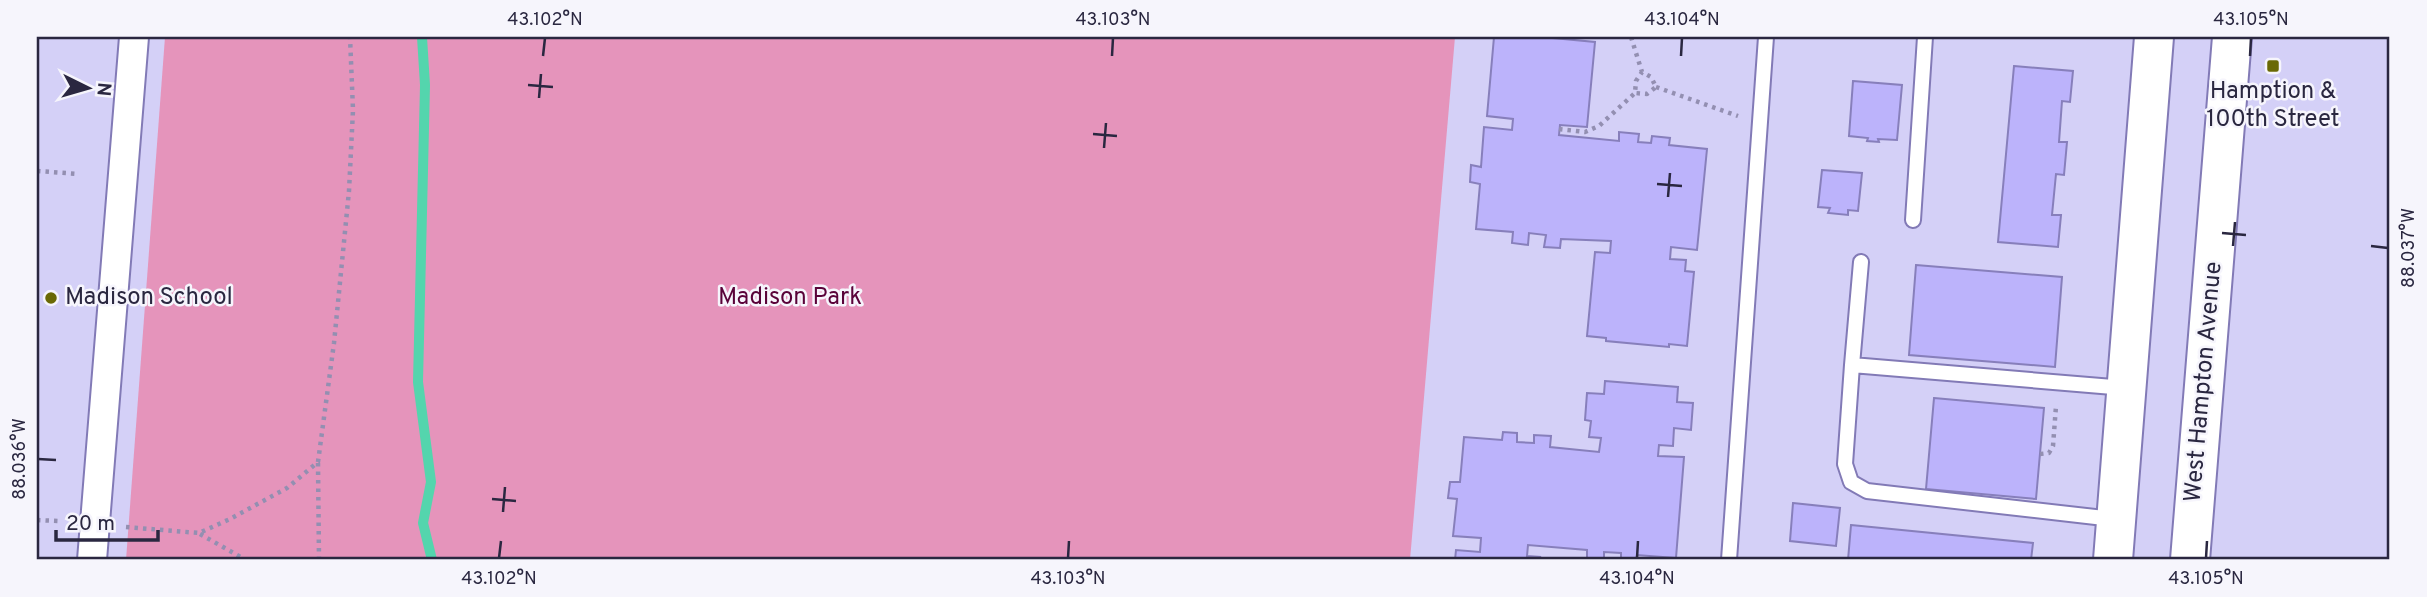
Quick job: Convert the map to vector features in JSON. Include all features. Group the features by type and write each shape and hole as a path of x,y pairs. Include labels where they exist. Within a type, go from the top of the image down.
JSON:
{"main road":[{"path":"2113,560 2154,37"},
{"name":"West Hampton Avenue","path":"2190,560 2232,37"}],"street":[{"path":"92,560 134,37"}],"lane":[{"path":"1729,560 1766,37"},
{"path":"1913,220 1926,37"},
{"path":"1861,262 1845,464 1851,482 1867,491 2116,519"},
{"path":"1852,365 2127,389"}],"path":[{"path":"319,560 317,462 334,343 349,191 353,110 350,37"},
{"path":"1631,37 1642,72 1651,77 1656,87 1717,110 1760,122"},
{"path":"1559,129 1585,132 1599,126 1635,93 1636,81 1642,72"},
{"path":"1635,93 1647,94 1656,87"},
{"path":"37,171 79,174"},
{"path":"2039,454 2049,453 2053,446 2056,405"},
{"path":"199,533 287,488 317,462"},
{"path":"37,520 58,521"},
{"path":"122,526 199,533 246,560"}],"green space":[{"name":"Madison Park","path":"165,37 1455,37 1410,560 126,560"}],"building":[{"path":"1494,37 1542,37 1595,42 1587,127 1560,125 1559,135 1619,141 1619,132 1639,134 1638,142 1651,143 1652,136 1670,138 1669,145 1707,149 1697,250 1671,247 1670,259 1686,260 1685,271 1694,272 1687,346 1669,344 1669,347 1606,341 1606,338 1587,336 1595,252 1610,253 1611,241 1561,239 1560,248 1544,247 1546,235 1529,233 1528,245 1512,243 1513,232 1476,229 1480,184 1470,182 1471,165 1481,167 1484,127 1512,130 1513,119 1487,116"},
{"path":"2014,66 2073,71 2070,102 2062,101 2059,142 2067,142 2064,175 2056,174 2052,215 2061,215 2058,247 1998,242"},
{"path":"1853,81 1902,85 1897,140 1867,141 1868,138 1849,136"},
{"path":"1822,170 1862,173 1858,211 1848,210 1848,215 1828,213 1830,208 1818,207"},
{"path":"1916,265 2062,277 2055,367 1909,355"},
{"path":"1605,381 1678,387 1677,402 1693,403 1691,430 1674,428 1673,446 1659,445 1658,456 1684,457 1676,558 1637,555 1636,560 1621,560 1621,553 1604,552 1604,560 1587,560 1587,550 1528,545 1527,556 1540,557 1539,560 1455,560 1456,550 1480,552 1481,538 1453,536 1457,499 1448,498 1450,482 1460,482 1464,437 1502,440 1503,432 1517,433 1517,442 1534,443 1534,435 1551,436 1550,447 1599,452 1601,438 1589,437 1591,421 1585,420 1587,393 1604,394"},
{"path":"1934,398 2044,408 2036,499 1926,489"},
{"path":"1793,503 1840,508 1836,546 1790,541"},
{"path":"1851,525 2033,543 2031,560 1848,560"}],"waterway":[{"path":"422,37 425,85 418,382 431,482 423,523 432,560"}],"place":[{"name":"Hamption & 100th Street","path":"2273,66"},
{"name":"Madison School","path":"51,298"}]}
